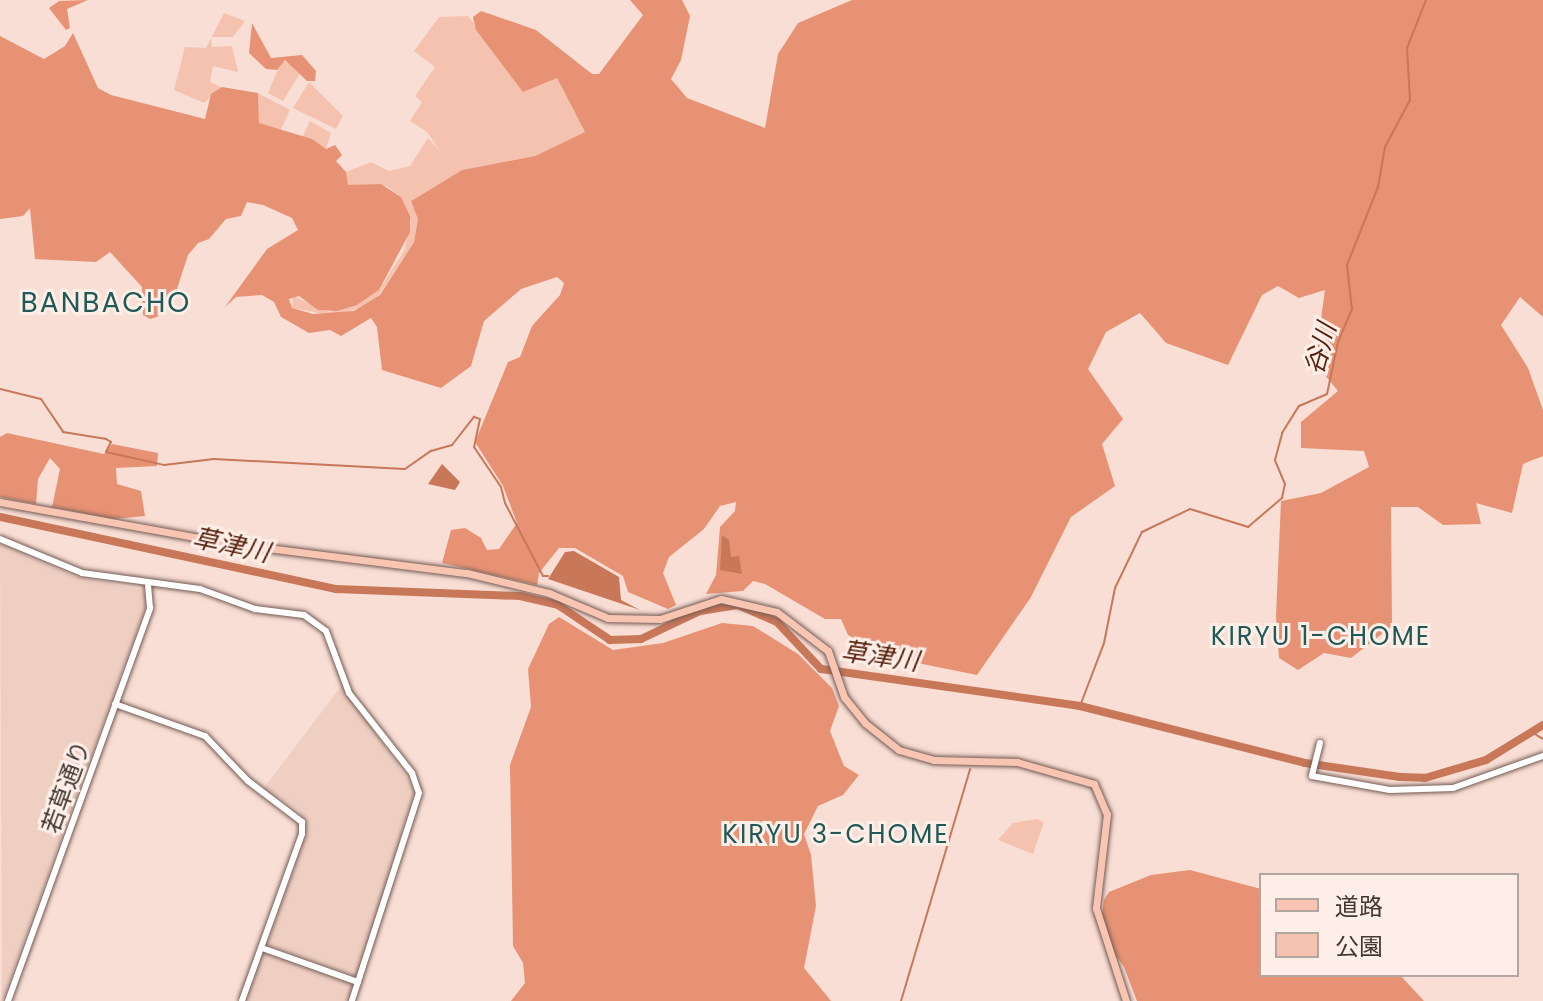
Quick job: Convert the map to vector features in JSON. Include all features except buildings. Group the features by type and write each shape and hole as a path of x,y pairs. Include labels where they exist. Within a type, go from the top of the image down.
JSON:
{"main road":[{"path":"0,502 228,543 467,573 549,593 608,618 660,619 701,603 738,599 787,617 828,651 839,685 881,739 914,756 1017,762 1094,784 1107,814 1096,908 1126,1001"}],"street":[{"path":"0,539 82,573 148,586 200,589 255,609 317,621 330,638 349,693 416,779 417,806 352,1001"},
{"name":"若草通り","path":"8,1001 150,608 148,586"},
{"path":"115,704 200,733 248,781 300,817 302,834 242,1001"},
{"path":"1319,744 1312,776 1390,790 1442,789 1543,756"},
{"path":"262,948 358,982"}],"shaded area":[{"path":"88,0 67,9 70,28 66,30 49,8 59,1"},
{"path":"630,0 682,0 690,16 681,60 671,79 687,98 765,128 778,54 798,23 852,0 1543,0 1543,317 1520,297 1501,325 1528,368 1543,410 1543,456 1523,464 1512,513 1476,503 1481,524 1443,525 1418,507 1391,507 1392,626 1351,658 1324,653 1298,670 1279,658 1276,616 1281,501 1321,493 1369,467 1364,451 1301,448 1301,422 1338,391 1315,363 1325,290 1299,298 1278,286 1262,295 1228,365 1166,343 1140,313 1106,332 1088,369 1123,419 1102,444 1115,486 1071,517 1031,597 977,675 888,657 848,635 841,619 825,619 765,584 753,581 743,591 706,594 716,575 720,527 735,511 736,502 720,506 704,529 669,557 663,573 676,605 668,609 628,592 623,576 575,548 559,548 539,573 537,585 442,563 451,530 465,528 481,538 487,550 499,549 517,523 503,486 475,442 508,362 520,357 532,326 560,295 564,283 557,277 521,289 484,321 471,366 441,388 382,370 377,327 371,318 341,336 330,330 309,333 281,317 274,302 262,295 236,297 225,307 267,249 298,230 292,218 263,205 247,202 241,216 226,219 209,239 198,243 188,255 175,295 157,317 150,319 143,315 142,287 110,252 96,262 35,259 30,208 23,216 0,219 0,36 44,59 65,46 73,33 98,88 111,95 205,119 211,94 222,87 258,93 259,123 312,139 326,149 335,145 342,155 336,161 346,172 348,185 381,184 401,197 410,216 410,232 379,290 357,305 337,311 318,310 299,296 289,299 292,308 313,314 354,311 380,295 414,242 418,219 411,201 462,170 535,156 585,132 557,78 523,92 476,30 473,17 481,11 536,30 592,74 599,74 643,15"},
{"path":"252,23 271,58 302,55 316,71 315,81 307,81 285,60 277,70 266,69 249,53"},
{"path":"7,433 104,454 112,444 158,453 157,466 116,468 117,484 141,491 145,516 114,519 52,507 60,469 50,458 38,479 36,504 0,497 0,437"},
{"path":"442,464 460,482 455,490 428,484"},
{"path":"722,535 729,540 731,557 739,556 742,574 720,570"},
{"path":"0,544 73,576 143,590 148,600 2,1001"},
{"path":"574,551 619,577 621,600 640,610 548,579 565,552"},
{"path":"559,617 613,650 663,643 722,623 753,626 798,654 832,688 839,706 830,731 844,766 859,775 843,795 818,806 804,834 811,855 816,906 804,968 831,1001 511,1001 525,983 523,963 513,946 510,765 531,707 528,669 549,624"},
{"path":"342,685 415,790 358,977 267,945 307,832 300,811 264,788"},
{"path":"1190,870 1259,888 1259,977 1402,977 1424,1001 1137,1001 1124,967 1100,933 1104,900 1109,892 1151,875"},
{"path":"264,952 356,985 350,1001 246,1001"}],"green space":[{"path":"224,13 245,21 233,37 212,37"},
{"path":"468,16 516,77 557,78 585,132 535,156 462,170 412,200 418,219 414,242 379,295 368,305 335,316 292,308 293,296 329,312 357,305 379,290 404,251 411,222 401,197 387,186 348,185 346,172 371,162 389,171 410,166 428,138 440,151 427,132 410,121 422,102 415,96 435,67 414,51 439,17"},
{"path":"211,38 212,47 232,46 238,72 213,66 210,82 221,87 204,103 174,90 185,47 206,48"},
{"path":"282,60 297,67 299,75 283,101 268,93"},
{"path":"309,82 343,116 336,129 293,108"},
{"path":"258,93 290,110 280,131 259,123"},
{"path":"310,121 331,133 326,149 302,138"},
{"path":"1037,819 1044,822 1033,854 998,840 1013,823"}],"waterway":[{"name":"谷川","path":"1080,706 1104,643 1115,588 1142,532 1190,509 1248,527 1282,498 1285,484 1275,460 1282,433 1299,406 1327,394 1338,342 1352,309 1347,265 1378,187 1385,147 1410,100 1407,48 1426,0"},
{"path":"0,389 41,399 63,432 106,439 111,442 106,452 164,465 214,459 405,469 431,451 452,445 474,417 480,419 474,447 501,487 505,503 543,576 548,576"},
{"name":"草津川","path":"0,517 336,589 520,596 558,605 610,640 641,639 700,611 738,605 777,622 821,669 1080,706 1305,763 1400,777 1425,778 1486,760 1543,725"},
{"path":"1533,733 1543,739"},
{"path":"901,1001 970,769"}],"district":[{"name":"BANBACHO","path":"106,303"},
{"name":"KIRYU 1-CHOME","path":"1321,637"},
{"name":"KIRYU 3-CHOME","path":"836,835"}]}
